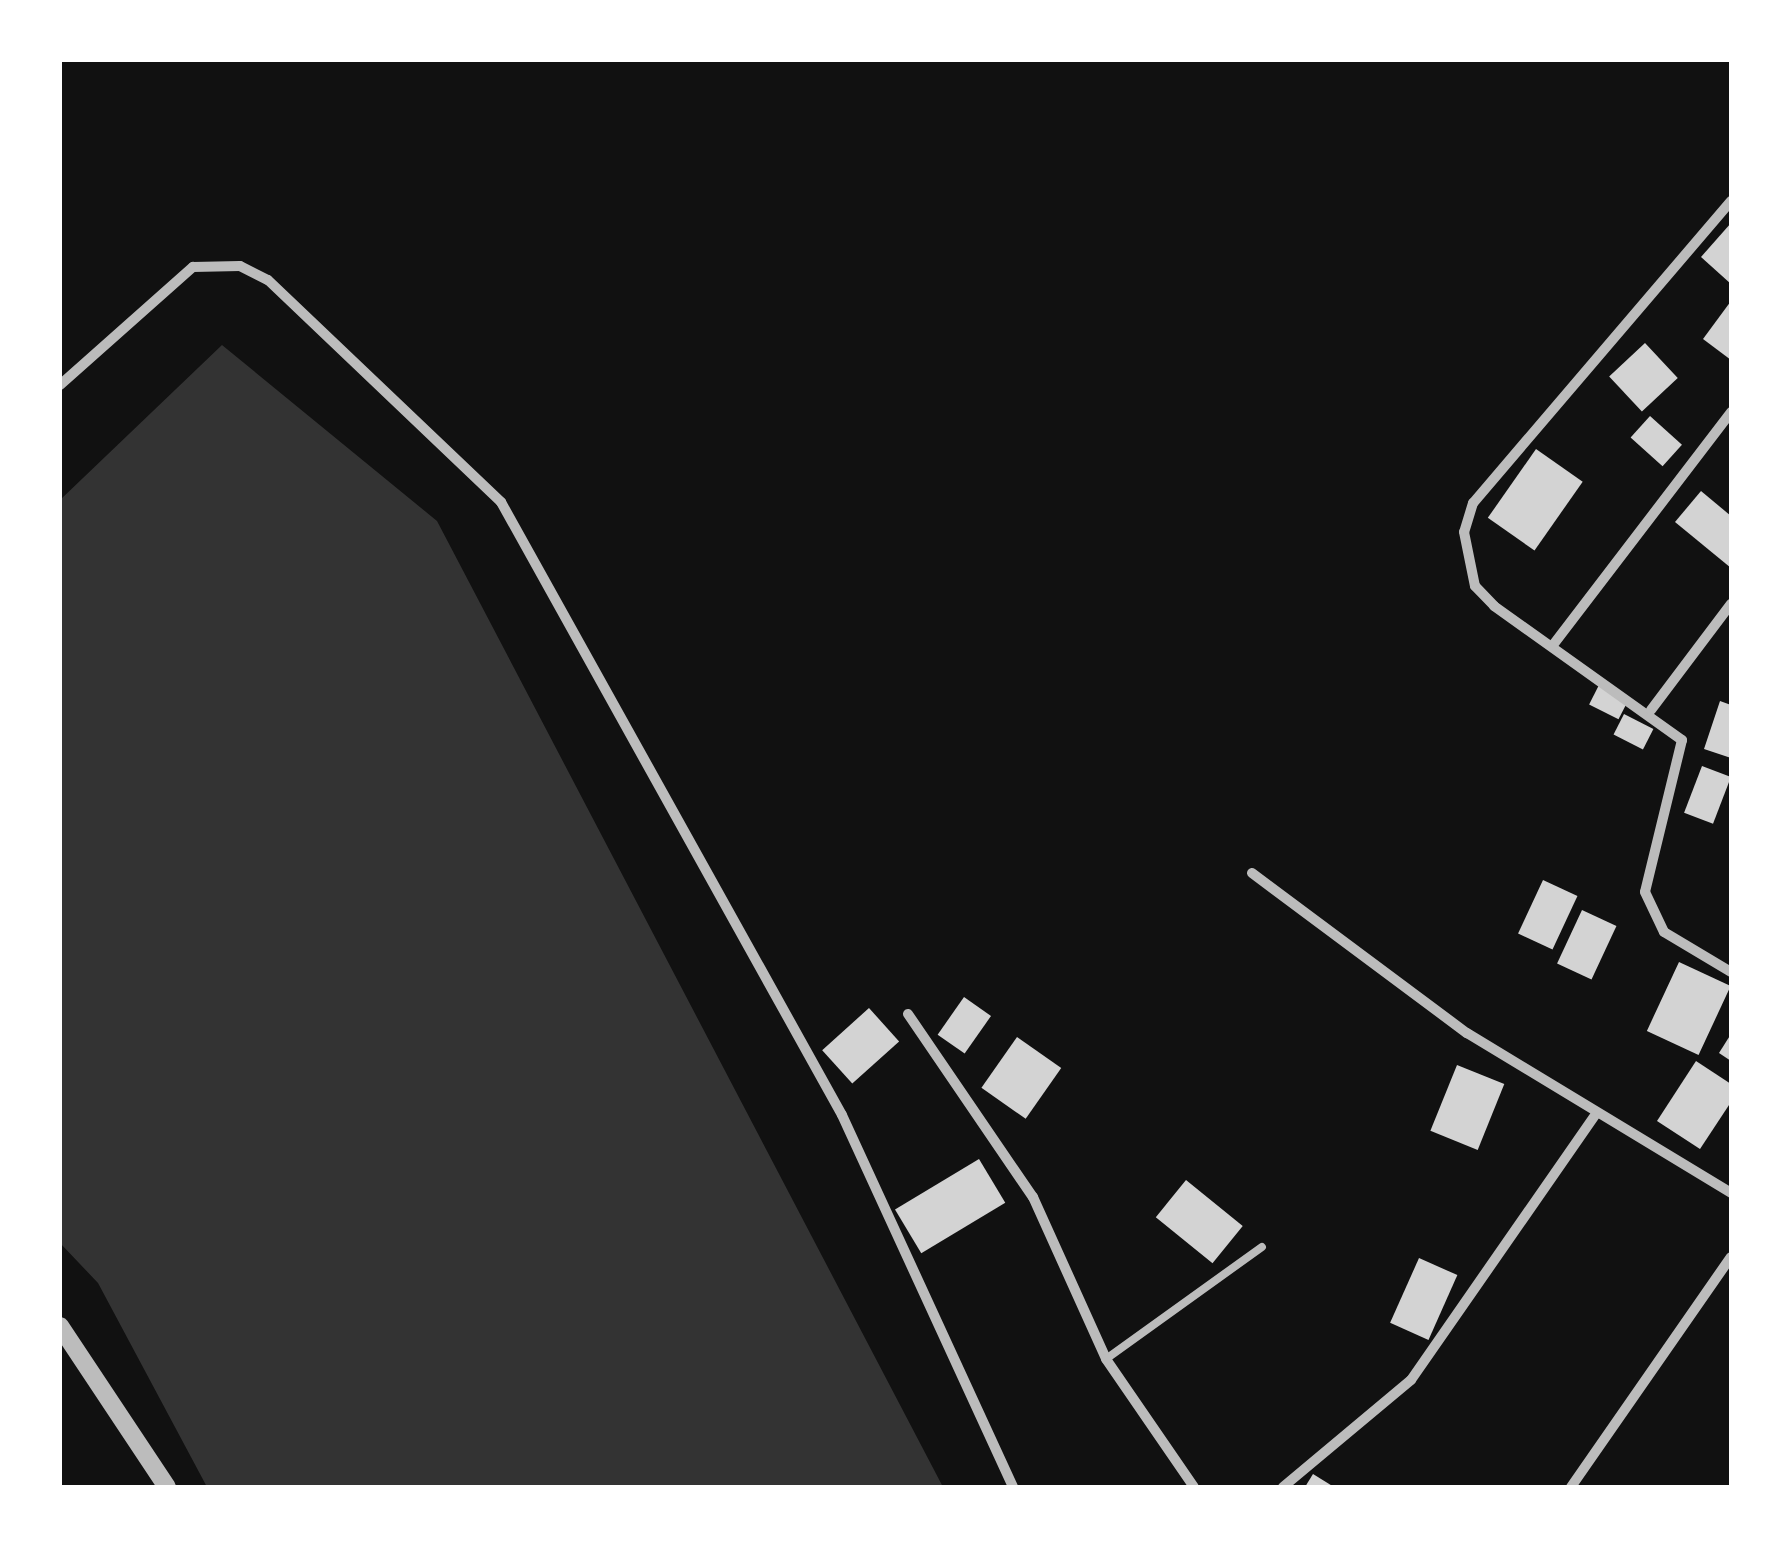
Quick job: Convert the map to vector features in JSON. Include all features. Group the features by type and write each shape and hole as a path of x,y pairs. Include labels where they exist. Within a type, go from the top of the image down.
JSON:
{"street":[{"path":"1731,201 1473,503 1464,532 1476,586 1552,645 1651,710 1682,740 1644,892 1664,932 1731,972"},
{"path":"60,385 193,267 240,266 268,280 501,502 842,1115 1014,1487"},
{"path":"1552,645 1731,412"},
{"path":"1651,710 1731,604"},
{"path":"1252,873 1595,1116 1731,1192"},
{"path":"908,1014 1033,1197 1106,1359 1194,1487"},
{"path":"1284,1487 1411,1380 1595,1116"},
{"path":"1571,1487 1731,1257"},
{"path":"60,1326 168,1487"}],"lane":[{"path":"1106,1359 1262,1247"}],"shaded area":[{"path":"222,345 437,521 943,1487 207,1487 98,1283 60,1243 60,500"}],"building":[{"path":"1731,223 1731,284 1701,257"},
{"path":"1731,301 1731,360 1703,339"},
{"path":"1645,343 1678,378 1642,412 1609,376"},
{"path":"1650,416 1682,445 1663,466 1631,438"},
{"path":"1536,449 1583,482 1535,551 1488,518"},
{"path":"1701,491 1731,516 1731,568 1675,522"},
{"path":"1600,683 1629,698 1619,719 1589,704"},
{"path":"1720,701 1731,705 1731,758 1704,749"},
{"path":"1624,714 1653,729 1643,749 1614,734"},
{"path":"1702,766 1731,777 1713,824 1684,813"},
{"path":"1543,880 1577,896 1553,950 1518,933"},
{"path":"1582,910 1616,926 1592,980 1557,963"},
{"path":"1679,962 1731,986 1699,1055 1647,1031"},
{"path":"964,997 991,1016 965,1054 938,1035"},
{"path":"869,1008 899,1041 852,1084 822,1050"},
{"path":"1731,1034 1731,1061 1719,1053"},
{"path":"1017,1037 1061,1068 1026,1119 981,1088"},
{"path":"1696,1061 1731,1084 1731,1102 1700,1149 1657,1121"},
{"path":"1457,1065 1504,1084 1478,1150 1430,1131"},
{"path":"979,1159 1005,1203 921,1253 895,1209"},
{"path":"1186,1180 1243,1226 1213,1263 1156,1217"},
{"path":"1419,1258 1457,1275 1428,1340 1390,1323"},
{"path":"1313,1474 1334,1487 1305,1487"}]}
